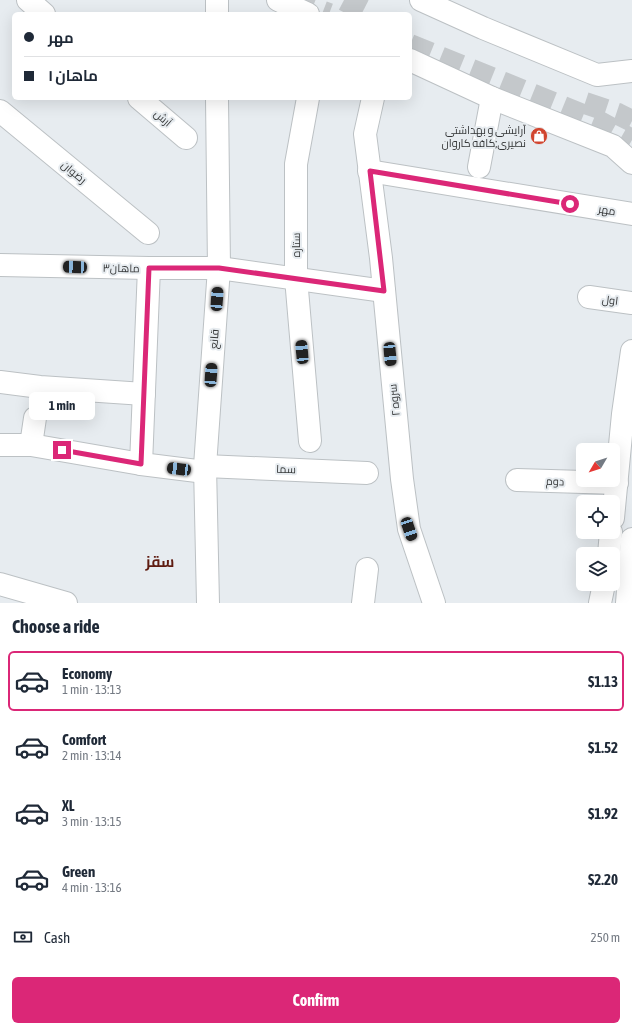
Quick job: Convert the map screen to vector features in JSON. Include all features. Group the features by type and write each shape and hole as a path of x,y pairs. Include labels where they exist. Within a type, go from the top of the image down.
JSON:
{"street":[{"path":"28,0 42,12"},
{"path":"217,0 217,12"},
{"path":"278,0 304,12"},
{"path":"421,0 483,28 597,75 632,71"},
{"path":"412,61 492,98 613,146 632,163"},
{"path":"478,167 492,98"},
{"name":"آرش","path":"142,100 186,138"},
{"name":"قانع","path":"208,603 205,469 219,268 217,100"},
{"name":"ستاره","path":"308,100 296,164 296,278 310,441"},
{"name":"سروه ۲","path":"373,100 365,134 384,291 402,479 409,529 434,603"},
{"name":"رضوان","path":"0,111 148,233"},
{"name":"مهر","path":"370,171 632,214"},
{"name":"ماهان۳","path":"0,265 219,268 384,291"},
{"path":"141,464 149,268"},
{"name":"اول","path":"589,297 632,302"},
{"path":"620,448 623,414 632,351"},
{"path":"0,382 40,387 144,394"},
{"path":"31,445 35,418"},
{"name":"سما","path":"0,445 31,445 141,464 205,469 367,473"},
{"name":"دوم","path":"517,480 576,482"},
{"path":"627,603 632,539"},
{"path":"363,603 367,568"},
{"path":"0,584 66,603"},
{"path":"600,603 603,591"}],"tunnel":[{"path":"292,0 324,12"},
{"path":"344,0 367,12"},
{"path":"412,46 598,121 632,140"},
{"path":"585,103 618,114 632,121"}],"place":[{"name":"آرایشی و بهداشتی نصیری;کافه کاروان","path":"539,136"}],"district":[{"name":"سقز","path":"160,561"}],"route":[{"path":"62,450 141,464 149,268 219,268 384,291 370,171 570,204"}]}
